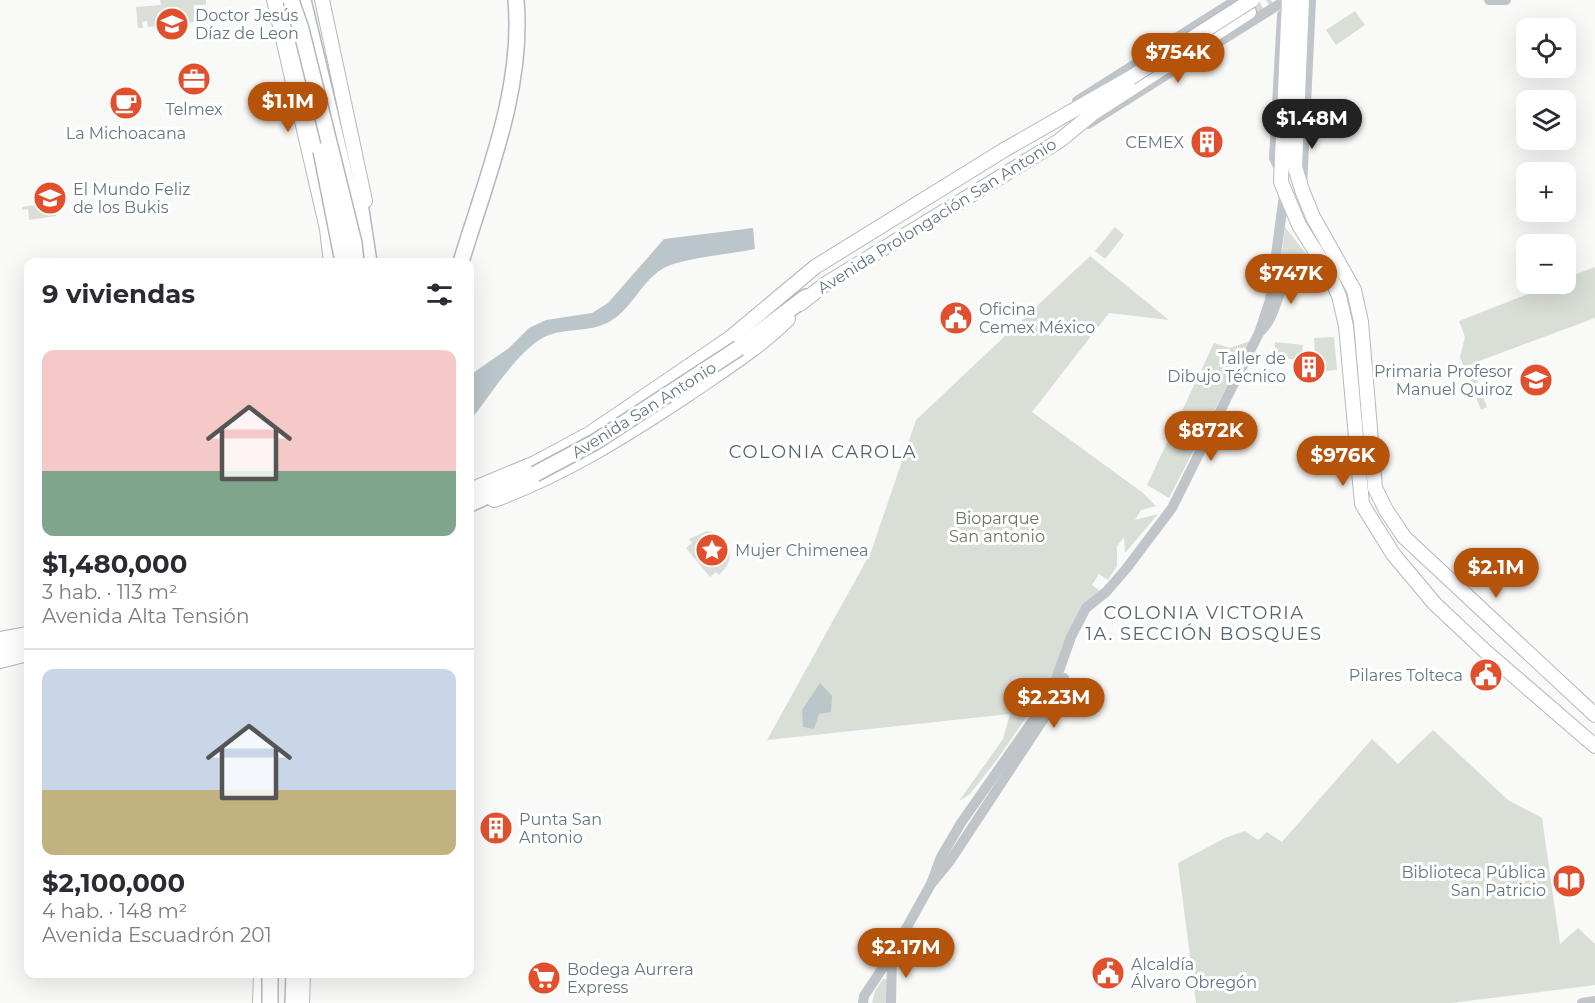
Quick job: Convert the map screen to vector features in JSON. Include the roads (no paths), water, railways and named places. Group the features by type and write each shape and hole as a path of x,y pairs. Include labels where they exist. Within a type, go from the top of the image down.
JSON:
{"highway":[{"path":"290,0 292,31 318,120 317,130 346,258"},
{"path":"290,0 301,28 351,232 348,258"},
{"path":"303,0 356,219 348,258"},
{"path":"312,0 357,188 368,258"},
{"path":"462,258 501,131 515,60 516,0"},
{"path":"308,88 346,258"},
{"name":"Avenida San Antonio","path":"474,504 595,442 740,348 806,297"},
{"path":"474,494 538,473"},
{"path":"0,650 24,645"},
{"path":"0,659 24,653"},
{"path":"269,1002 270,978"},
{"path":"291,1003 292,978"}],"main road":[{"path":"274,0 327,229 331,258"},
{"path":"322,0 341,82 374,258"},
{"path":"1285,0 1295,167 1302,190 1354,290 1361,322 1375,488 1404,537 1595,716"},
{"path":"1302,0 1282,174 1284,195 1299,225 1329,273 1339,296 1346,327 1362,504 1413,580 1485,651 1595,746"},
{"path":"1038,129 1071,114 1250,11"},
{"name":"Avenida Prolongación San Antonio","path":"474,489 538,473 595,453 736,362 786,321 806,297 1059,141 1092,114 1250,11"},
{"name":"Avenida Prolongación San Antonio","path":"538,473 589,434 722,344 815,267 1038,129"},
{"path":"1357,461 1372,459"},
{"path":"0,639 24,635"},
{"path":"262,978 269,1002"},
{"path":"302,1003 303,978"}],"street":[{"path":"1238,0 1251,9 1250,11 1285,0 1274,158 1282,174"},
{"name":"Avenida Prolongación San Antonio","path":"1038,129 1068,107 1238,0"},
{"path":"1302,190 1311,0"},
{"path":"1489,0 1506,0"},
{"path":"864,1000 931,884 941,857 961,822 1050,696 1080,617 1126,569 1172,508 1259,333 1270,300 1284,195"},
{"path":"1259,333 1271,321 1284,280 1290,272 1309,265 1329,273"},
{"path":"891,1003 892,954"},
{"path":"1582,1003 1595,1001"}],"tunnel":[{"path":"1249,12 1271,0"}],"place":[{"name":"Doctor Jesús Díaz de Leon","path":"172,24"},
{"name":"Telmex","path":"194,79"},
{"name":"La Michoacana","path":"126,103"},
{"name":"CEMEX","path":"1207,142"},
{"name":"El Mundo Feliz de los Bukis","path":"50,198"},
{"name":"Oficina Cemex México","path":"956,318"},
{"name":"Taller de Dibujo Técnico","path":"1309,367"},
{"name":"Primaria Profesor Manuel Quiroz","path":"1536,380"},
{"name":"Mujer Chimenea","path":"712,550"},
{"name":"Pilares Tolteca","path":"1486,675"},
{"name":"Punta San Antonio","path":"496,828"},
{"name":"Biblioteca Pública San Patricio","path":"1569,881"},
{"name":"Alcaldía Álvaro Obregón","path":"1108,973"},
{"name":"Bodega Aurrera Express","path":"544,978"}],"district":[{"name":"COLONIA CAROLA","path":"823,452"},
{"name":"COLONIA VICTORIA 1A. SECCIÓN BOSQUES","path":"1204,623"}],"park label":[{"name":"Bioparque San antonio","path":"997,527"}]}
